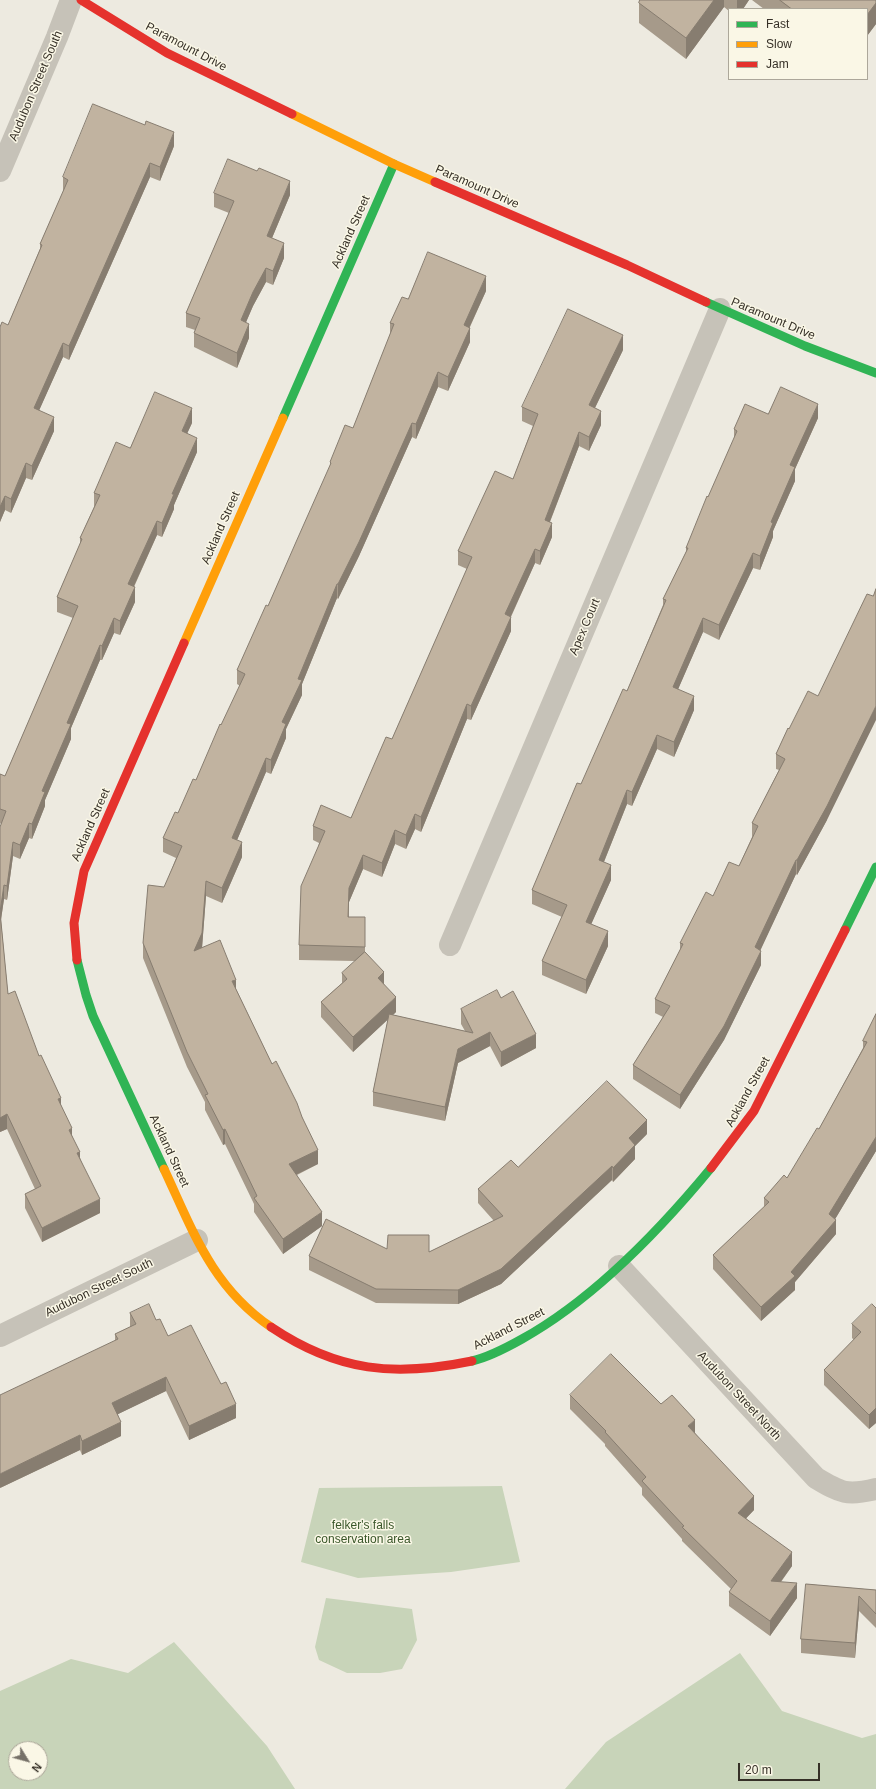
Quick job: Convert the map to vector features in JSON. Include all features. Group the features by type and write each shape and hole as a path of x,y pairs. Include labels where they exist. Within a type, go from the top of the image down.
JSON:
{"street":[{"name":"Audubon Street South","path":"0,171 57,38 71,0"},
{"name":"Paramount Drive","path":"81,0 167,53 394,164 627,265 720,309 805,346 876,373"},
{"name":"Ackland Street","path":"394,164 84,871 83,886 78,898 75,916 74,930 79,977 94,1018 197,1240 229,1291 263,1322 298,1344 332,1360 365,1368 401,1372 478,1359 520,1339 558,1317 618,1266 699,1185 734,1142 750,1117 876,866"},
{"name":"Apex Court","path":"450,945 720,309"},
{"name":"Audubon Street South","path":"0,1336 197,1240"},
{"name":"Audubon Street North","path":"618,1266 816,1478 836,1490 856,1494 876,1488"}],"green space":[{"name":"felker's falls conservation area","path":"502,1486 520,1562 451,1572 358,1578 301,1562 319,1488"},
{"path":"326,1598 412,1609 417,1640 402,1669 380,1673 347,1673 319,1660 315,1647"},
{"path":"174,1642 267,1746 295,1789 0,1789 0,1691 71,1659 128,1673"},
{"path":"740,1653 782,1711 862,1738 876,1734 876,1789 565,1789 606,1742"}],"building":[{"path":"640,0 714,0 686,38 639,3"},
{"path":"780,0 876,0 876,3 868,14 868,8 791,8"},
{"path":"93,104 145,125 146,121 174,132 160,167 150,163 69,346 63,343 34,408 54,417 32,466 26,463 11,499 5,496 0,507 0,327 2,322 8,325 42,245 40,244 68,180 63,177"},
{"path":"228,159 257,171 259,168 290,181 267,236 284,243 273,271 266,268 253,292 241,320 249,324 237,353 194,333 200,318 186,313 234,201 214,193"},
{"path":"428,252 486,276 464,325 470,328 448,377 438,372 416,424 412,423 359,542 337,584 298,679 302,680 282,722 286,724 271,760 266,758 232,838 242,842 222,888 206,881 202,933 194,951 220,940 236,980 232,981 272,1064 276,1061 318,1150 289,1164 322,1212 283,1239 254,1198 257,1196 225,1129 223,1130 205,1095 208,1094 187,1052 143,943 148,885 164,887 182,846 163,838 175,812 178,813 193,779 196,780 220,724 221,725 245,674 237,670 266,605 268,606 331,463 330,462 345,425 353,428 394,324 390,323 402,297 408,299"},
{"path":"568,309 623,335 589,405 601,411 589,437 579,432 545,520 552,523 540,551 535,549 505,614 511,617 471,706 467,704 421,817 415,814 406,835 395,830 382,863 363,855 349,888 348,917 365,917 365,947 299,945 301,886 325,831 313,826 321,805 351,818 386,737 392,739 472,557 458,551 495,471 513,479 538,414 522,407"},
{"path":"781,387 818,404 790,465 795,467 771,522 773,523 760,556 753,553 719,625 703,618 673,687 694,696 674,742 657,735 632,792 627,790 599,860 611,865 586,922 608,931 586,980 542,961 567,905 532,890 577,783 581,784 623,689 627,691 666,600 663,599 688,548 686,548 707,496 708,497 737,431 734,429 745,404 768,414"},
{"path":"155,392 192,408 182,431 197,438 172,494 174,494 162,523 157,521 128,584 135,587 120,621 114,618 102,646 100,645 67,723 71,724 42,791 45,792 32,824 29,823 20,845 13,842 7,886 4,885 0,912 0,827 6,811 0,809 0,774 5,776 78,606 57,597 82,539 80,538 100,495 94,493 116,442 130,448"},
{"path":"876,589 876,706 827,806 796,860 755,947 761,951 724,1026 680,1095 633,1065 670,1006 655,999 683,944 680,943 706,892 713,896 729,862 739,866 758,826 752,823 785,759 776,754 788,728 789,729 808,691 818,696 867,594 873,596"},
{"path":"0,912 8,994 15,991 39,1056 41,1055 61,1098 58,1099 72,1128 69,1130 80,1152 77,1153 100,1199 42,1228 25,1194 41,1186 7,1114 0,1118"},
{"path":"365,952 384,972 378,978 396,997 353,1037 321,1002 347,979 342,973"},
{"path":"497,990 501,998 513,991 536,1034 501,1052 490,1032 458,1049 445,1107 373,1092 389,1014 473,1033 461,1009"},
{"path":"876,1014 876,1137 829,1214 836,1220 791,1272 795,1276 761,1307 713,1255 769,1202 764,1198 784,1175 787,1178 817,1128 819,1129 867,1042 863,1041"},
{"path":"607,1081 647,1120 629,1138 635,1145 613,1168 612,1166 501,1269 458,1290 376,1289 309,1256 326,1219 387,1249 388,1235 429,1235 429,1252 503,1216 478,1189 511,1160 518,1167"},
{"path":"149,1304 156,1320 160,1319 168,1336 191,1325 221,1384 226,1382 236,1404 189,1426 166,1377 112,1403 121,1422 82,1441 80,1435 0,1474 0,1395 118,1339 115,1334 136,1324 130,1313"},
{"path":"872,1304 876,1308 876,1408 869,1415 824,1370 861,1332 852,1324"},
{"path":"611,1354 661,1404 672,1395 695,1420 688,1426 754,1496 738,1513 792,1552 771,1581 797,1583 770,1621 729,1592 737,1581 682,1527 684,1526 642,1481 646,1477 605,1432 606,1431 570,1395"},
{"path":"806,1584 876,1590 876,1614 859,1596 855,1643 801,1639"}],"traffic: fast":[{"path":"283,418 394,164"},
{"path":"706,302 805,346 876,373"},
{"path":"845,930 876,867"},
{"path":"77,960 93,1016 164,1169"},
{"path":"472,1361 504,1349 549,1323 600,1284 670,1216 711,1168"}],"traffic: slow":[{"path":"292,114 394,164 435,182"},
{"path":"184,643 283,418"},
{"path":"164,1169 195,1236 219,1276 233,1294 271,1327"}],"traffic: jam":[{"path":"81,0 167,53 292,114"},
{"path":"435,182 627,265 706,302"},
{"path":"77,960 74,923 84,871 184,643"},
{"path":"711,1168 754,1111 845,930"},
{"path":"271,1327 320,1354 344,1362 368,1367 418,1369 472,1361"}]}
